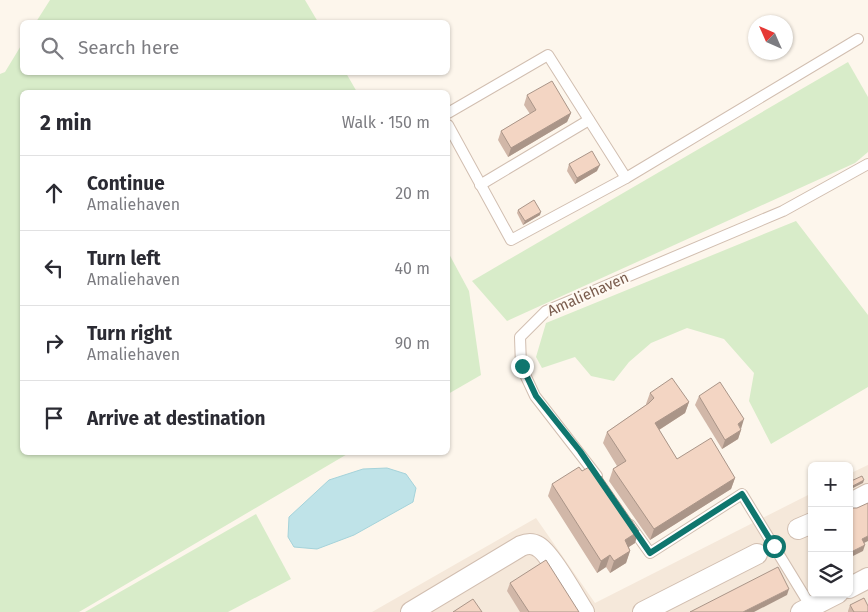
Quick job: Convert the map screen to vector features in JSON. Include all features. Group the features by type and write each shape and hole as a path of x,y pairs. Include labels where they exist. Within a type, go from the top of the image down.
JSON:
{"street":[{"path":"853,502 868,494"},
{"path":"411,612 521,546 532,544 537,546 548,557 584,612"},
{"path":"643,612 757,554"},
{"path":"853,586 868,578"},
{"path":"806,609 830,597"}],"lane":[{"path":"450,129 511,240 626,178 858,39"},
{"path":"450,112 548,55 626,178"},
{"path":"480,184 589,120"},
{"name":"Amaliehaven","path":"602,483 580,451 536,396 522,366 520,336 546,311 782,211 868,164"},
{"path":"623,514 650,553 742,494 806,609"}],"shaded area":[{"path":"868,465 868,612 372,612 536,518 595,603 808,495 808,597 853,597 853,472"}],"green space":[{"path":"50,0 305,0 317,20 37,20"},
{"path":"20,47 20,75 347,75 356,90 20,90 20,455 346,455 79,612 0,612 0,74 5,72"},
{"path":"848,62 868,97 868,152 855,163 507,321 472,281"},
{"path":"796,221 868,315 868,387 771,444 749,401 754,373 724,339 687,328 651,343 629,362 614,381 591,376 575,357 542,368 536,357 546,323"},
{"path":"450,256 469,291 481,375 450,393"},
{"path":"256,514 291,579 228,612 85,612"}],"water":[{"path":"387,468 406,474 416,488 413,502 354,535 317,549 294,547 288,537 289,517 329,480 363,469"}],"building":[{"path":"552,81 571,113 511,148 501,131 536,110 527,95"},
{"path":"592,151 600,165 577,178 569,164"},
{"path":"534,200 541,212 525,221 518,210"},
{"path":"672,378 689,402 655,423 677,459 711,438 735,478 654,529 613,469 626,461 607,432 649,403 654,398 650,393"},
{"path":"720,382 744,419 738,424 741,430 725,440 699,396"},
{"path":"591,466 599,478 601,476 639,531 625,540 630,551 614,561 610,555 601,561 552,484 579,467 582,471"},
{"path":"862,476 864,480 853,486 853,480"},
{"path":"868,503 868,536 862,539 865,545 853,551 853,508"},
{"path":"546,560 579,612 529,612 510,583"},
{"path":"778,567 789,589 743,612 690,612"},
{"path":"864,598 868,606 868,612 854,612 850,605"},
{"path":"473,599 482,612 453,612"}],"route":[{"path":"522,366 536,396 580,451 650,553 742,494 774,546"}]}
